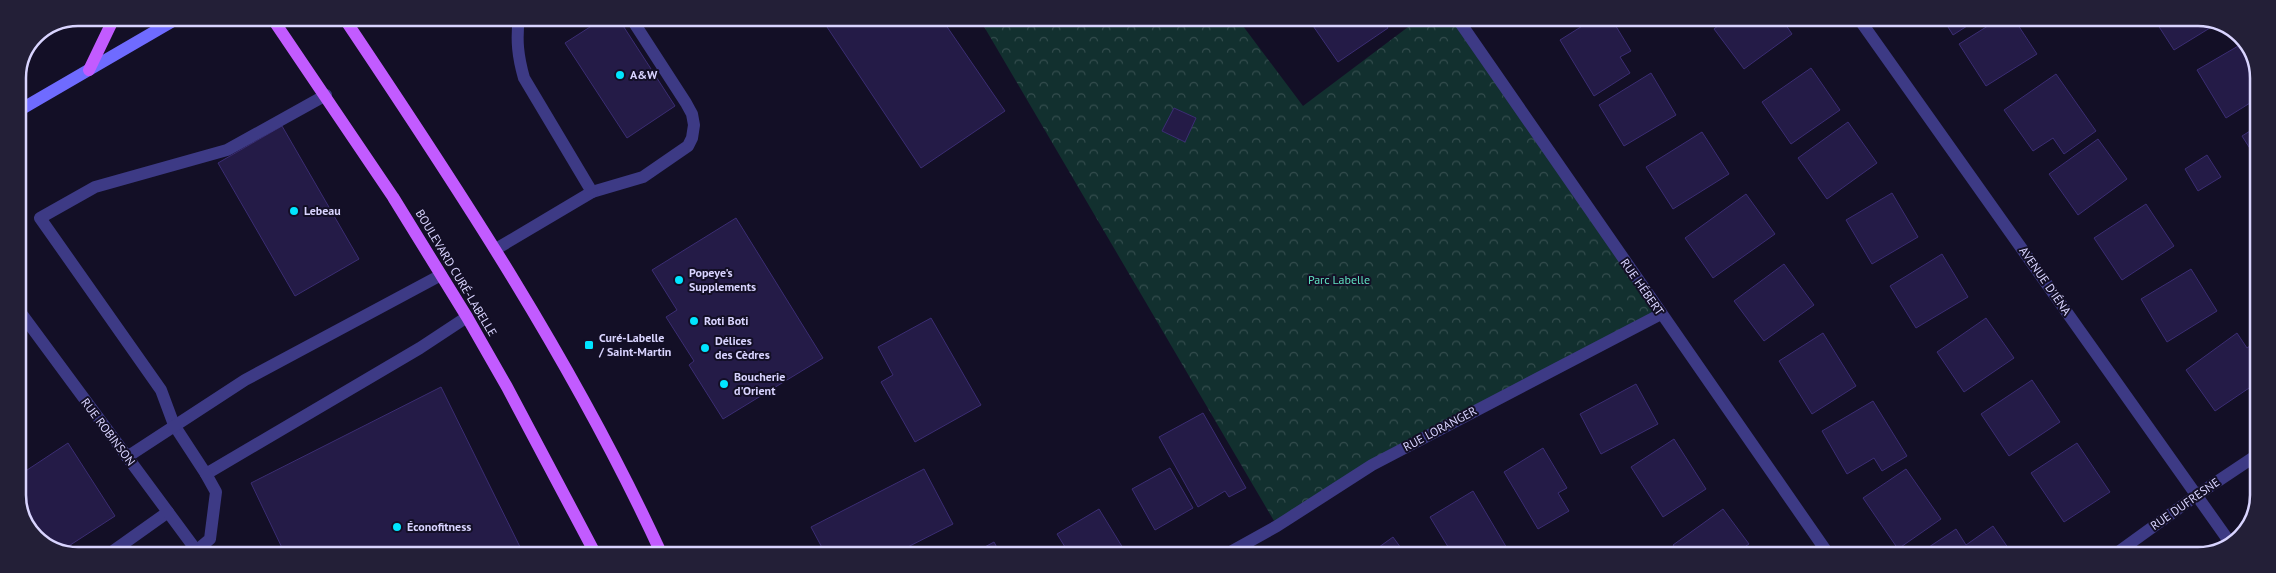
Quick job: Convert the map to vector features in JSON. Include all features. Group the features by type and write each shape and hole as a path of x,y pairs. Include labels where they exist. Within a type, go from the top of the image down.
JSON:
{"main road":[{"path":"89,70 110,26"},
{"path":"26,106 164,26"},
{"name":"BOULEVARD CURÉ-LABELLE","path":"278,26 326,95 467,317 592,547"},
{"path":"349,26 496,250 575,384 635,496 658,547"}],"street":[{"path":"518,26 516,39 518,57 524,78 592,192"},
{"path":"496,250 592,192 643,177 682,152 688,146 692,138 692,114 636,26"},
{"name":"RUE HÉBERT","path":"1463,26 1823,547"},
{"name":"AVENUE D'IÉNA","path":"1865,26 2227,538"},
{"path":"202,547 210,539 216,492 174,425 161,390 40,218 95,186 227,150 326,95"},
{"path":"127,458 174,425 245,380 441,275"},
{"name":"RUE LORANGER","path":"1239,547 1277,526 1372,465 1661,314"},
{"path":"206,474 420,348 467,317"},
{"name":"RUE ROBINSON","path":"26,321 193,547"},
{"name":"RUE DUFRESNE","path":"2126,547 2197,495 2250,460"},
{"path":"119,547 168,512"}],"green space":[{"name":"Parc Labelle","path":"984,26 1243,26 1303,106 1409,26 1463,26 1661,314 1372,465 1277,526"}],"building":[{"name":"A&W","path":"592,26 623,26 675,106 627,138 565,43"},
{"path":"826,26 947,26 1005,111 921,168"},
{"path":"1313,26 1387,26 1388,28 1338,62"},
{"path":"1582,26 1616,26 1631,51 1620,57 1630,73 1594,96 1560,40"},
{"path":"1718,26 1786,26 1792,34 1744,69 1714,29"},
{"path":"1947,26 1967,26 1953,35"},
{"path":"1988,26 2019,26 2037,54 1986,86 1959,44"},
{"path":"2159,26 2210,28 2174,50"},
{"path":"2238,46 2246,58 2249,68 2250,103 2226,118 2197,70"},
{"path":"1811,68 1840,110 1791,144 1762,102"},
{"path":"1651,73 1676,115 1624,146 1599,105"},
{"path":"2056,74 2096,131 2064,154 2053,138 2033,151 2004,110"},
{"path":"1174,108 1196,118 1185,142 1162,131"},
{"path":"1848,122 1877,163 1827,199 1798,158"},
{"path":"282,126 359,259 295,296 218,163"},
{"path":"2250,131 2250,148 2242,136"},
{"path":"1702,132 1729,174 1673,209 1646,167"},
{"path":"2098,139 2127,179 2078,215 2049,174"},
{"path":"2207,155 2221,177 2198,191 2185,169"},
{"path":"1892,193 1918,237 1872,264 1846,220"},
{"path":"1746,194 1775,234 1713,278 1685,238"},
{"path":"2146,204 2174,246 2122,280 2094,238"},
{"path":"736,218 823,358 723,419 689,365 694,361 666,317 677,310 652,270"},
{"path":"1942,254 1968,297 1916,328 1890,286"},
{"path":"1784,264 1814,305 1764,341 1734,301"},
{"path":"2191,269 2217,311 2167,342 2141,299"},
{"path":"931,318 981,405 915,442 881,382 893,375 878,347"},
{"path":"1986,318 2014,358 1964,392 1937,352"},
{"path":"1823,333 1856,386 1812,414 1779,361"},
{"path":"2237,333 2247,348 2250,346 2250,387 2215,411 2186,370"},
{"path":"2032,380 2060,422 2009,456 1981,414"},
{"path":"1636,384 1658,424 1601,454 1580,414"},
{"path":"441,387 520,547 282,547 251,483"},
{"path":"1873,401 1907,456 1882,471 1874,458 1847,474 1822,431"},
{"path":"1203,413 1246,488 1229,497 1225,491 1198,507 1159,437"},
{"path":"1674,439 1706,489 1663,517 1631,467"},
{"path":"68,443 115,516 69,546 52,540 39,529 30,515 26,498 26,471"},
{"path":"2077,443 2110,492 2064,522 2031,473"},
{"path":"1543,448 1567,488 1558,493 1569,511 1538,529 1504,472"},
{"path":"1170,468 1193,508 1155,530 1132,489"},
{"path":"924,469 953,524 908,547 822,547 811,527"},
{"path":"1906,469 1941,519 1901,547 1897,547 1863,498"},
{"path":"1473,491 1506,547 1448,547 1430,517"},
{"path":"1099,509 1122,547 1065,547 1057,534"},
{"path":"1723,509 1749,544 1745,547 1674,547 1673,545"},
{"path":"1993,526 2007,547 1929,547 1956,529 1966,545"},
{"path":"1393,537 1400,547 1379,547"},
{"path":"994,542 997,547 985,547"}],"place":[{"name":"A&W","path":"620,75"},
{"name":"Lebeau","path":"294,211"},
{"name":"Popeye's Supplements","path":"679,280"},
{"name":"Roti Boti","path":"694,321"},
{"name":"Curé-Labelle / Saint-Martin","path":"589,345"},
{"name":"Délices des Cèdres","path":"705,348"},
{"name":"Boucherie d'Orient","path":"724,384"},
{"name":"Éconofitness","path":"397,527"}]}
